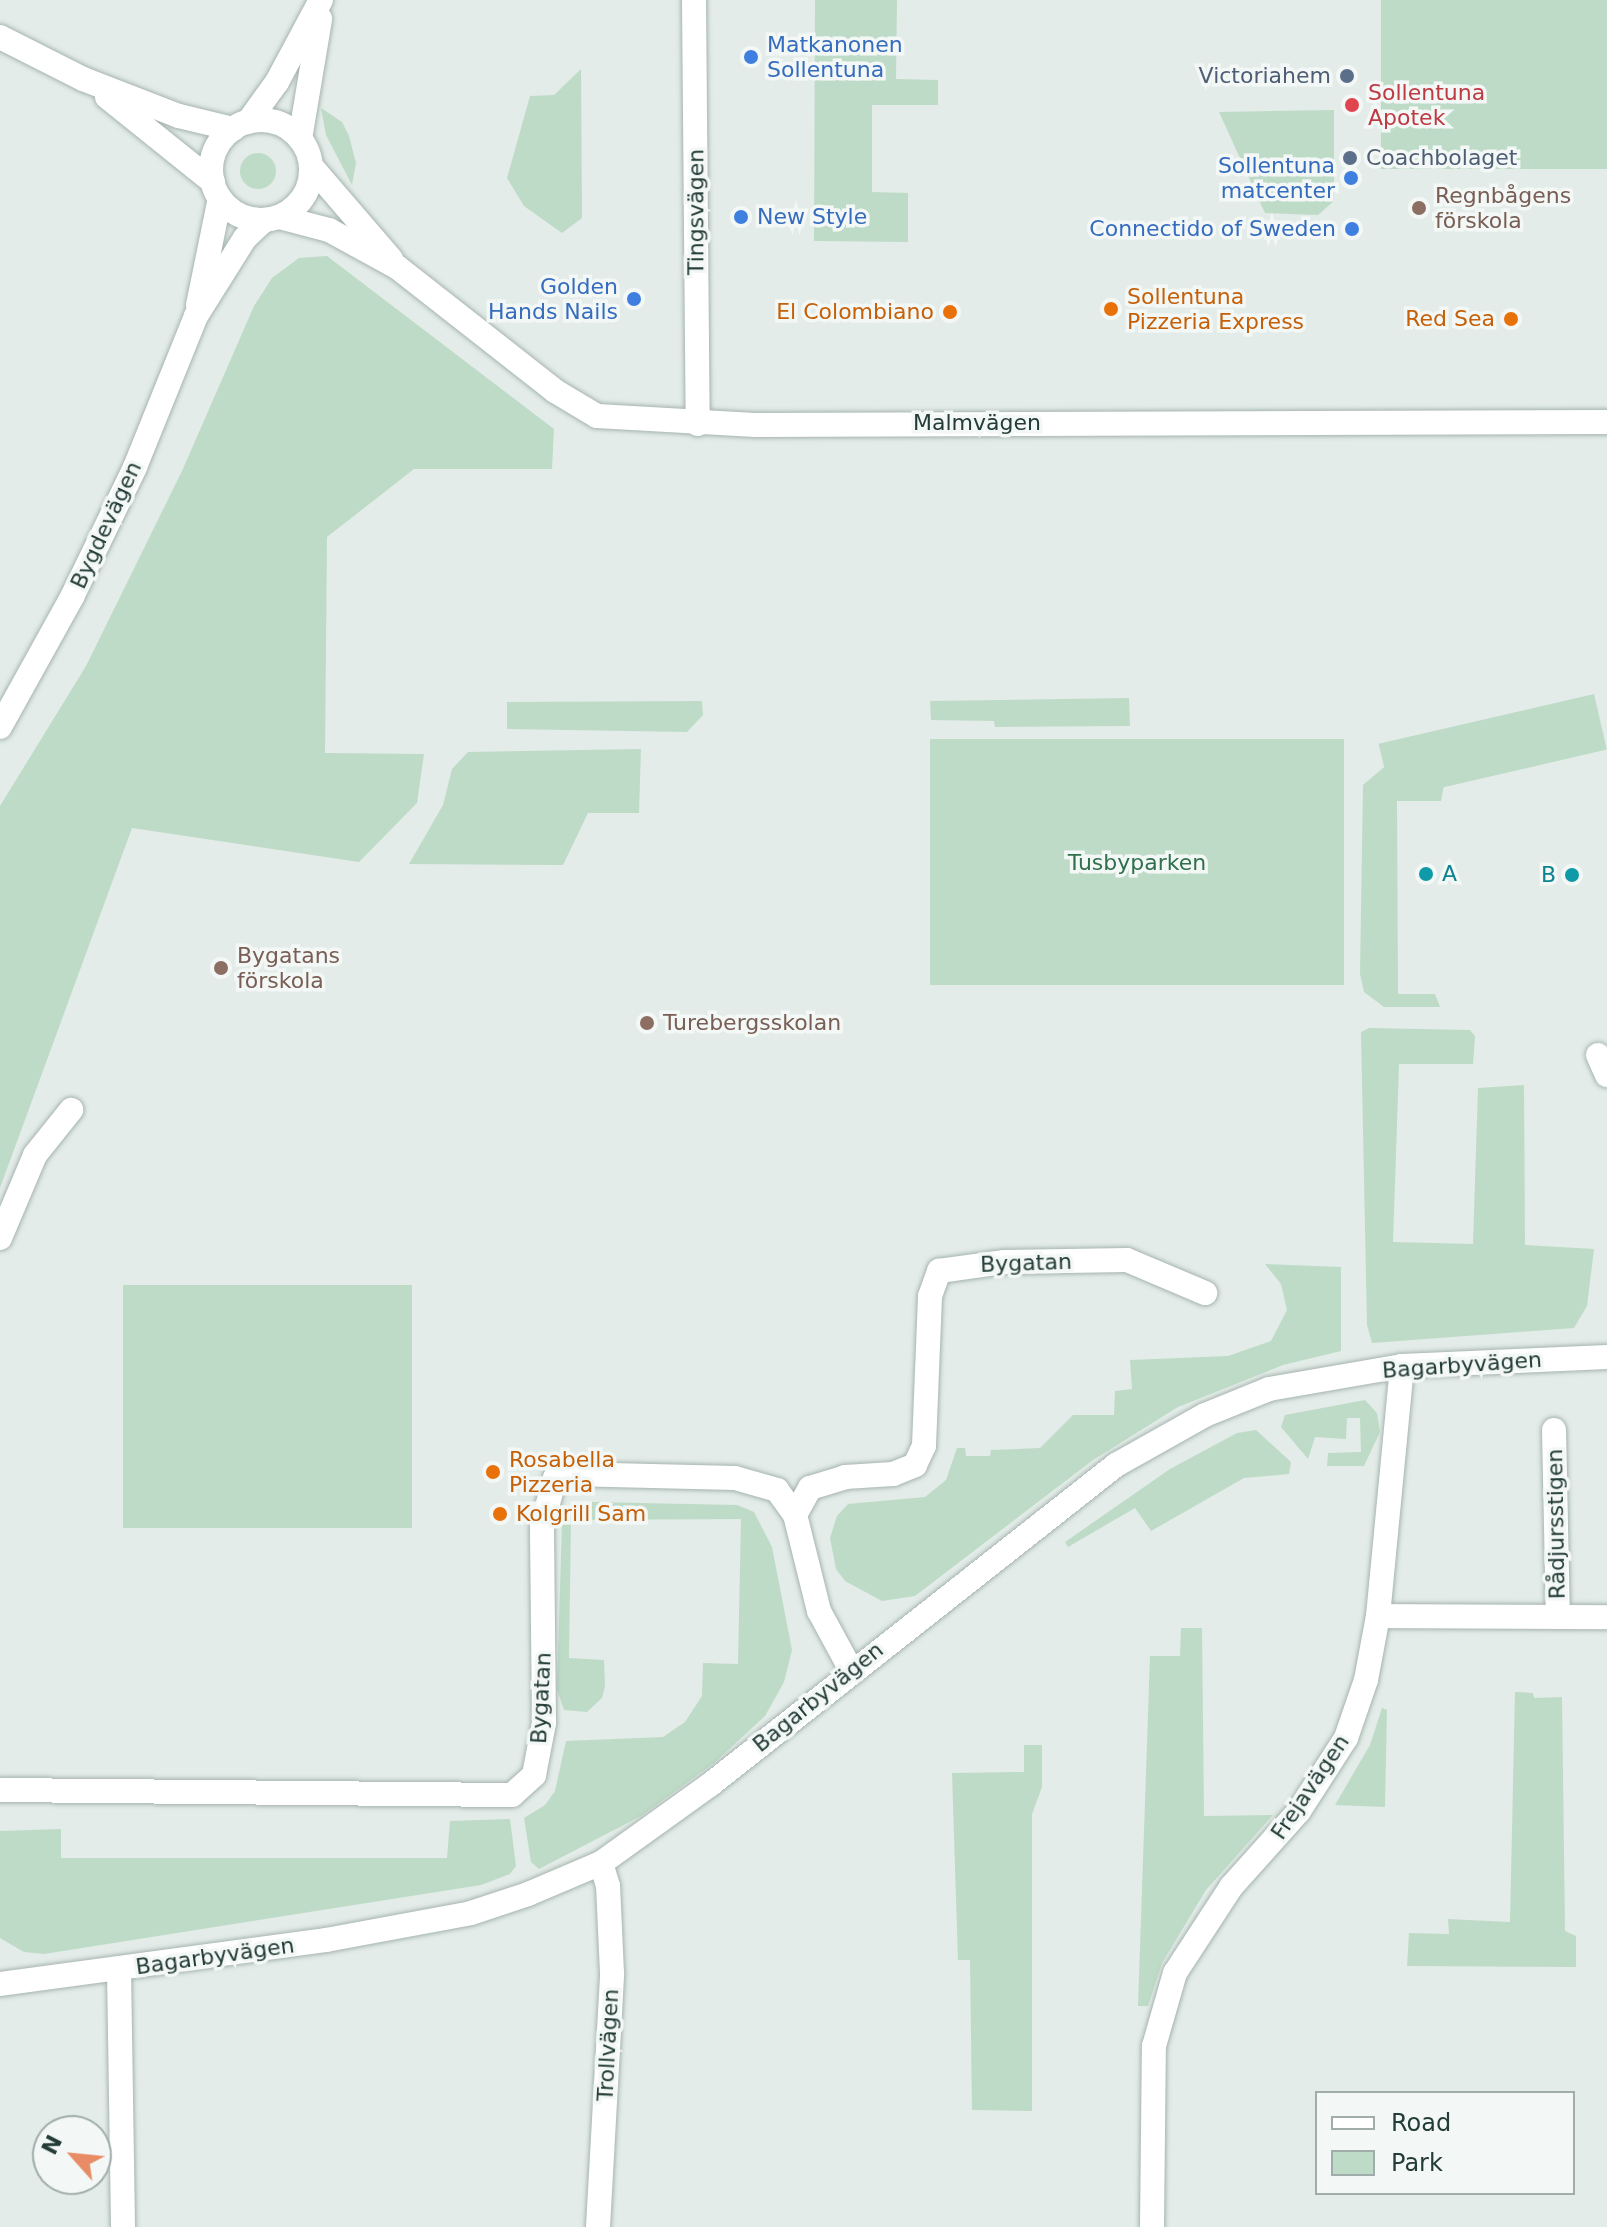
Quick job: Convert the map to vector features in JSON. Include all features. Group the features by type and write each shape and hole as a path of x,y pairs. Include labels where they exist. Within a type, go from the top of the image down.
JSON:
{"street":[{"path":"216,190 216,148 270,93 323,0"},
{"path":"300,139 323,0"},
{"name":"Tingsvägen","path":"694,0 698,424"},
{"path":"0,37 83,79 179,116 240,126 279,122 300,139 311,166 304,197 271,219 240,216 216,190 83,79"},
{"name":"Malmvägen","path":"311,166 397,267"},
{"name":"Bygdevägen","path":"196,316 216,190"},
{"name":"Malmvägen","path":"271,219 329,230 397,267 555,391 597,416 698,424 1607,422"},
{"name":"Bygdevägen","path":"0,727 72,597 128,480 196,316 245,238 271,219"},
{"path":"0,1238 35,1155 71,1110"},
{"name":"Bygatan","path":"0,1790 512,1795 534,1775 544,1723 542,1525 555,1478 569,1474 735,1478 777,1490 795,1515 810,1488 845,1477 893,1474 915,1465 924,1446 930,1296 939,1271 1004,1262 1127,1260 1205,1293"},
{"name":"Bagarbyvägen","path":"0,1984 119,1970 471,1913 601,1863 711,1784 851,1670 1116,1465 1205,1415 1269,1389 1402,1366 1607,1357"},
{"name":"Frejavägen","path":"1152,2227 1154,2046 1175,1973 1231,1887 1283,1833 1346,1738 1366,1680 1378,1616 1402,1366"},
{"name":"Rådjursstigen","path":"1554,1430 1558,1617"},
{"path":"795,1515 819,1611 851,1670"},
{"name":"Rådjursstigen","path":"1378,1616 1607,1617"},
{"name":"Trollvägen","path":"598,2227 612,1973 608,1886 601,1863"},
{"path":"119,1970 123,2227"}],"green space":[{"path":"815,0 897,0 896,79 938,80 938,105 872,105 872,192 908,193 908,242 814,241"},
{"path":"1381,0 1607,0 1607,169 1381,169"},
{"path":"581,69 582,218 562,233 524,206 507,178 530,96 554,95"},
{"path":"321,108 342,122 349,136 356,163 352,185 326,135"},
{"path":"1334,110 1334,201 1318,215 1265,213 1219,112"},
{"path":"258,153 271,158 276,171 271,184 258,189 245,184 240,171 245,158"},
{"path":"327,256 554,429 552,469 414,469 327,537 325,753 424,754 417,803 359,862 132,828 0,1188 0,806 86,666 182,471 254,306 272,278 299,258"},
{"path":"1594,694 1607,750 1391,799 1379,744"},
{"path":"1129,698 1130,726 995,727 994,721 931,720 930,701"},
{"path":"702,701 703,715 687,732 507,729 507,702"},
{"name":"Tusbyparken","path":"930,739 1344,739 1344,985 930,985"},
{"path":"641,749 639,813 588,813 563,865 409,864 443,805 452,769 468,752"},
{"path":"1419,762 1448,764 1441,801 1397,801 1398,994 1435,994 1440,1007 1384,1007 1364,992 1360,974 1363,785 1383,768"},
{"path":"1369,1028 1470,1030 1475,1036 1473,1064 1399,1064 1393,1242 1473,1244 1478,1088 1524,1085 1525,1245 1594,1249 1587,1306 1574,1328 1372,1343 1367,1325 1361,1032"},
{"path":"1265,1264 1341,1267 1341,1351 1283,1365 1178,1407 1093,1460 915,1596 882,1601 845,1581 836,1569 830,1538 837,1516 848,1504 925,1497 946,1480 957,1448 965,1448 966,1456 990,1456 991,1450 1040,1448 1073,1415 1114,1415 1115,1391 1132,1389 1130,1360 1228,1356 1271,1341 1287,1310 1281,1284"},
{"path":"123,1285 412,1285 412,1528 123,1528"},
{"path":"1365,1400 1377,1413 1380,1432 1364,1466 1327,1466 1328,1453 1361,1452 1360,1418 1347,1418 1346,1439 1315,1437 1308,1459 1281,1427 1285,1415"},
{"path":"1256,1430 1291,1462 1289,1474 1244,1478 1151,1531 1135,1508 1068,1547 1065,1542 1170,1469 1237,1433"},
{"path":"592,1502 737,1505 754,1512 772,1547 792,1650 784,1682 765,1716 714,1763 641,1816 539,1869 531,1862 524,1818 545,1805 555,1791 566,1741 663,1737 685,1722 702,1696 703,1663 738,1664 741,1519 571,1520 569,1658 604,1660 605,1686 602,1698 587,1712 564,1710 557,1689 562,1523 571,1511"},
{"path":"1181,1628 1202,1628 1204,1816 1273,1815 1206,1890 1162,1963 1148,2006 1138,2006 1150,1656 1180,1656"},
{"path":"1515,1692 1533,1693 1534,1698 1562,1697 1565,1931 1576,1936 1576,1967 1407,1966 1409,1933 1449,1934 1448,1919 1510,1922"},
{"path":"1382,1708 1387,1710 1385,1807 1335,1805 1370,1745"},
{"path":"1024,1745 1042,1745 1042,1787 1032,1814 1032,2111 972,2110 970,1960 958,1960 952,1773 1024,1772"},
{"path":"510,1819 516,1866 510,1874 481,1885 44,1954 24,1952 0,1938 0,1831 61,1829 61,1858 447,1858 450,1821"}],"place":[{"name":"Matkanonen Sollentuna","path":"751,57"},
{"name":"Victoriahem","path":"1347,76"},
{"name":"Sollentuna Apotek","path":"1352,105"},
{"name":"Coachbolaget","path":"1350,158"},
{"name":"Sollentuna matcenter","path":"1351,178"},
{"name":"Regnbågens förskola","path":"1419,208"},
{"name":"New Style","path":"741,217"},
{"name":"Connectido of Sweden","path":"1352,229"},
{"name":"Golden Hands Nails","path":"634,299"},
{"name":"Sollentuna Pizzeria Express","path":"1111,309"},
{"name":"El Colombiano","path":"950,312"},
{"name":"Red Sea","path":"1511,319"},
{"name":"A","path":"1426,874"},
{"name":"B","path":"1572,875"},
{"name":"Bygatans förskola","path":"221,968"},
{"name":"Turebergsskolan","path":"647,1023"},
{"name":"Rosabella Pizzeria","path":"493,1472"},
{"name":"Kolgrill Sam","path":"500,1514"}]}
